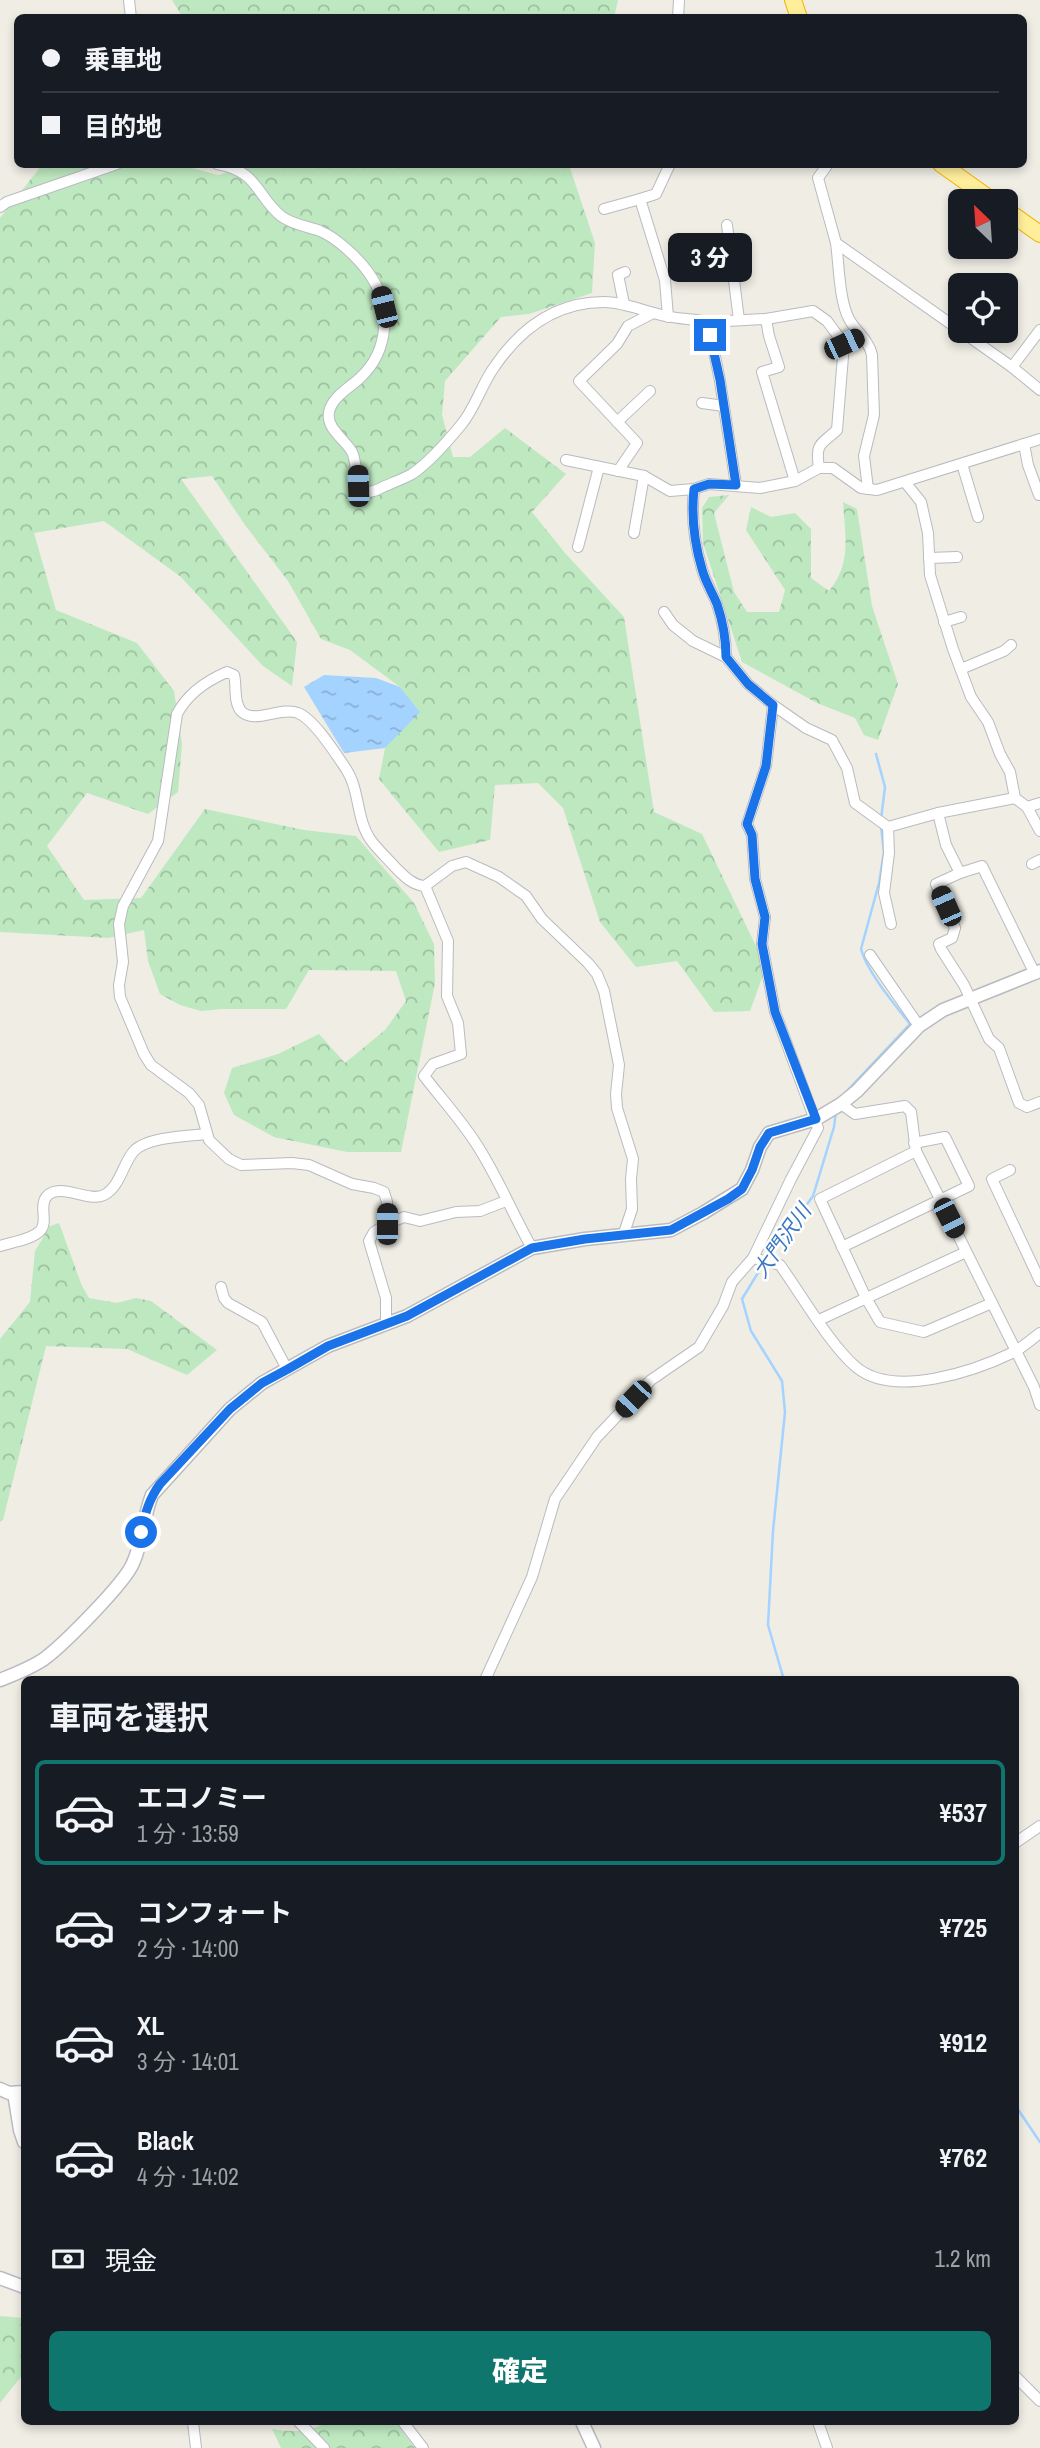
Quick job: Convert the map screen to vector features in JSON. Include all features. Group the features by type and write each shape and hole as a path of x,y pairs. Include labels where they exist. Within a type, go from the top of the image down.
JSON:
{"highway":[{"path":"947,168 976,189"},
{"path":"1018,219 1040,234"}],"street":[{"path":"0,207 7,202 105,168"},
{"path":"229,168 246,175 279,215 292,223 322,232 336,242 366,268 381,292 386,321 372,365 333,401 328,417 331,427 350,448 355,458 358,486 365,492 374,491 412,474 435,453 473,410 492,369 506,350 533,324 554,312 603,302 624,304 668,317 708,321 766,319 813,311 827,321 844,344 837,430 824,439 817,453 819,468"},
{"path":"604,209 656,194 668,168"},
{"path":"825,168 818,178 836,243 845,307 849,319 870,346 873,355 874,415 864,456 868,489"},
{"path":"640,199 665,280 668,317"},
{"path":"727,225 739,320"},
{"path":"836,243 1012,367 1040,390"},
{"path":"624,304 618,275 625,272"},
{"path":"618,471 637,443 579,381 617,344 628,326 653,313"},
{"path":"766,319 779,367 762,372 795,481"},
{"path":"708,321 736,485"},
{"path":"1012,367 1040,330"},
{"path":"844,344 862,335"},
{"path":"617,422 650,391"},
{"path":"702,403 724,406"},
{"path":"566,460 643,476 670,491 694,489 709,484 760,488 795,481 819,468 833,468 861,488 877,490 1040,439"},
{"path":"1024,444 1039,495"},
{"path":"962,464 978,517"},
{"path":"578,547 599,467"},
{"path":"634,533 643,476"},
{"path":"905,482 921,502 928,533 930,575 971,696 988,722 1010,772 1015,798 1027,807 1040,831"},
{"path":"694,489 693,529 702,571 726,634 726,657"},
{"path":"929,558 957,557"},
{"path":"664,612 673,625 693,641 726,657 748,684 773,705 806,728 832,740 847,768 855,803 888,827"},
{"path":"944,622 961,617"},
{"path":"961,669 1004,651 1011,645"},
{"path":"387,1224 384,1192 352,1184 309,1165 241,1165 229,1159 209,1140 199,1105 189,1093 151,1065 120,997 122,962 119,924 123,906 158,841 177,714 184,701 215,677 227,672 234,675 237,702 241,711 251,716 282,711 298,713 311,722 355,786 369,838 404,877 418,886 425,886 452,866 466,862 499,877 526,896 542,919 597,974 604,992 619,1065 617,1108 633,1159 632,1209 622,1236"},
{"path":"487,1676 532,1577 555,1499 597,1437 651,1380 699,1347 723,1306 732,1282 758,1259 791,1179 818,1128 775,1012 762,944 765,917 755,879 752,835 747,824 766,766 773,705"},
{"path":"888,827 938,813 1015,798"},
{"path":"1027,807 1040,803"},
{"path":"938,813 946,845 960,873"},
{"path":"888,827 889,853 884,893 891,924"},
{"path":"0,1680 35,1665 58,1648 125,1577 137,1553 145,1511 152,1495 230,1409 262,1383 328,1346 386,1325 532,1248 576,1240 671,1230 742,1189 769,1133 816,1119 841,1104 919,1026 943,1010 971,1000 1037,972 982,866 936,884 955,928 952,938 939,944 971,1000 989,1039 999,1048 1019,1103 1027,1107 1040,1102"},
{"path":"425,886 448,941 447,996 458,1023 461,1054 433,1064 424,1076 473,1139 532,1248"},
{"path":"870,956 919,1026"},
{"path":"841,1104 855,1114 905,1106 911,1112 915,1147 1034,1387 1040,1405"},
{"path":"0,1246 34,1236 42,1230 43,1205 50,1194 106,1194 133,1151 141,1145 152,1141 206,1134"},
{"path":"842,1247 969,1186 945,1137 915,1147 820,1199 842,1247 866,1298 880,1322 924,1332 992,1303"},
{"path":"1010,1170 992,1179 1040,1281"},
{"path":"386,1325 386,1298 369,1241 374,1232 404,1217 420,1221 456,1212 480,1211 506,1201"},
{"path":"819,1320 966,1252"},
{"path":"758,1259 780,1265 843,1354 858,1369 889,1380 947,1378 1016,1351 1040,1333"},
{"path":"221,1287 228,1303 262,1322 288,1369"},
{"path":"1019,1840 1040,1826"},
{"path":"0,2089 19,2092 21,2133"},
{"path":"0,2278 21,2286"},
{"path":"1019,2380 1040,2401"},
{"path":"193,2425 196,2448"},
{"path":"302,2425 324,2448"},
{"path":"405,2425 423,2448"},
{"path":"583,2425 594,2448"},
{"path":"819,2425 827,2448"}],"green space":[{"path":"172,0 618,0 615,14 181,14"},
{"path":"40,168 192,168 218,175 244,168 570,168 595,243 592,293 529,314 501,317 445,381 442,415 453,457 470,457 505,428 566,474 532,512 565,553 624,617 654,812 702,834 766,967 750,1011 714,1012 677,961 636,967 600,922 563,808 538,783 495,785 490,840 439,852 379,779 385,748 419,711 400,687 350,650 321,639 288,581 212,476 181,479 297,642 292,686 263,666 181,577 104,521 34,533 56,610 137,643 174,691 182,744 178,792 148,814 87,793 47,846 84,900 141,898 205,809 304,830 356,836 414,903 434,944 435,983 401,1152 347,1152 274,1137 234,1115 224,1093 232,1068 278,1054 319,1034 345,1063 385,1030 406,1001 396,971 309,970 286,1009 201,1011 180,1005 160,994 148,961 144,930 108,938 0,932 0,218"},
{"path":"729,495 714,513 734,592 747,612 779,612 785,590 746,530 751,507 771,517 795,513 811,529 811,578 829,591 844,560 846,538 843,502 857,509 872,606 898,684 878,740 864,735 855,718 817,703 742,662 703,543 702,508 709,497"},
{"path":"59,1223 89,1298 117,1303 136,1298 151,1301 217,1350 187,1375 127,1349 46,1346 3,1520 0,1522 0,1339 30,1302 35,1251 50,1226"},
{"path":"0,2316 21,2318 21,2377 0,2403"},
{"path":"320,2425 397,2425 415,2448 281,2448 272,2429 300,2431"}],"water":[{"path":"324,675 376,678 400,687 420,712 385,748 344,753 304,687"}],"waterway":[{"name":"大門沢川","path":"876,754 885,787 881,819"},
{"name":"大門沢川","path":"845,1093 910,1024 875,978 861,949 879,883 884,852 881,826"},
{"name":"大門沢川","path":"768,1258 813,1196 834,1127 836,1111"},
{"name":"大門沢川","path":"764,1263 742,1299 751,1331 782,1381 785,1412 773,1531 768,1625 783,1676"},
{"name":"大門沢川","path":"1019,2111 1040,2142"}],"route":[{"path":"141,1532 145,1511 160,1484 230,1409 262,1383 328,1346 407,1316 532,1248 556,1242 671,1230 742,1189 769,1133 816,1119 771,996 762,944 765,917 755,879 752,835 747,824 766,766 773,705 748,684 726,657 726,634 702,571 693,529 694,489 709,484 736,485 720,380 710,335"}]}
